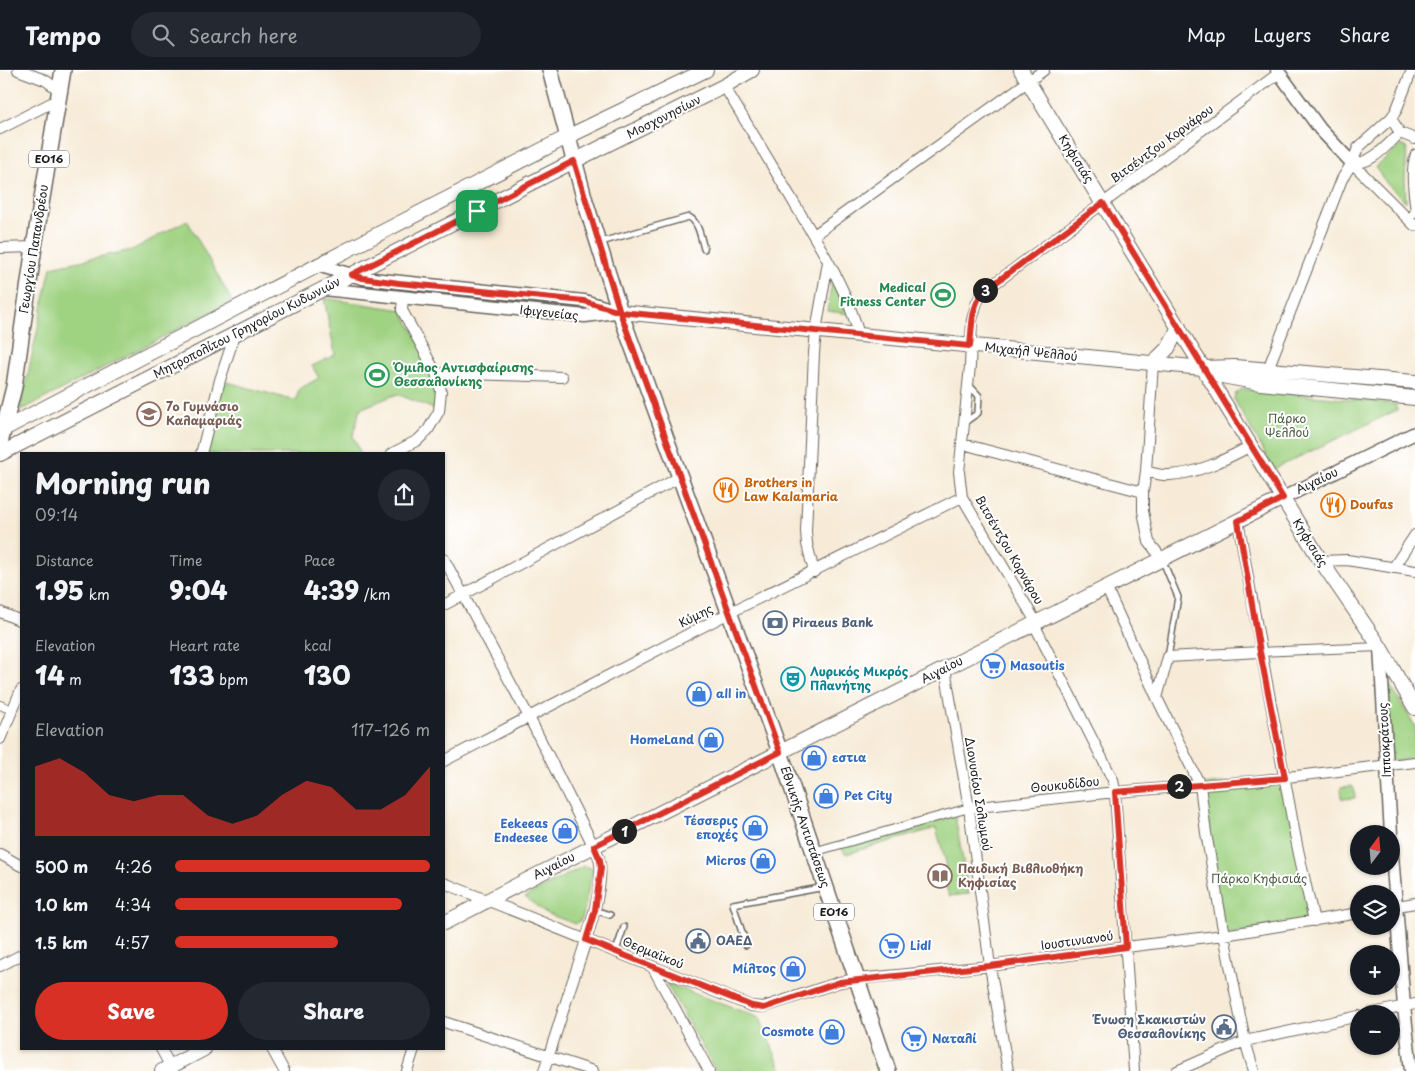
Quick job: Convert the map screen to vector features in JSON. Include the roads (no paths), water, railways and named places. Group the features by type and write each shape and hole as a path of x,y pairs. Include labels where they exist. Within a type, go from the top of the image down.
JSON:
{"main road":[{"name":"Γεωργίου Παπανδρέου","path":"2,430 14,386 34,247 63,70"},
{"name":"ΕΟ16","path":"550,70 567,137 620,312 780,752"},
{"name":"Μοσχονησίων","path":"574,161 724,86 752,70"},
{"name":"Μοσχονησίων","path":"567,137 704,71"},
{"name":"Κηφισιάς","path":"1024,76 1321,561 1380,647 1415,708"},
{"name":"Μητροπολίτου Γρηγορίου Κυδωνιών","path":"2,430 567,137"},
{"name":"Μητροπολίτου Γρηγορίου Κυδωνιών","path":"0,454 574,161"},
{"name":"Μιχαήλ Ψελλού","path":"620,312 1153,364 1203,368 1268,369 1415,382"},
{"path":"1153,364 1168,348 1179,327"},
{"name":"Μιχαήλ Ψελλού","path":"1203,368 1222,376 1260,384 1415,398"},
{"name":"ΕΟ16","path":"0,443 2,430"},
{"name":"Αιγαίου","path":"445,922 1283,498"},
{"name":"Εθνικής Αντιστάσεως","path":"780,752 888,1071"},
{"path":"169,1069 202,1050"}],"street":[{"path":"0,129 59,95 45,80 18,70"},
{"path":"814,235 1024,76 1044,70"},
{"path":"1268,369 1342,178 1352,163 1358,148 1391,118 1396,111 1412,70"},
{"path":"1278,72 1320,129 1412,223 1415,212 1412,172 1415,154"},
{"name":"Βιτσέντζου Κορνάρου","path":"1134,1071 1113,780 1035,623 962,497 959,472 974,311 978,297 983,292 1278,72"},
{"path":"724,86 814,235 854,314 859,335"},
{"path":"1391,118 1400,133 1415,139"},
{"path":"1352,163 1368,160 1400,133"},
{"path":"0,248 34,247"},
{"path":"814,572 807,544 806,531 814,353 828,262"},
{"name":"Ιφιγενείας","path":"317,265 363,278 584,301 620,312"},
{"name":"Ιφιγενείας","path":"323,289 585,316 620,312"},
{"path":"395,452 418,440 428,430 439,411 441,390 436,373 402,310 403,298"},
{"path":"201,452 234,334"},
{"path":"1153,364 1143,492 1145,524 1149,542 1162,559"},
{"path":"436,373 562,377"},
{"name":"Αιγαίου","path":"1283,498 1415,433"},
{"path":"963,444 1143,492"},
{"path":"1146,472 1168,476 1185,473 1215,464 1251,446"},
{"path":"445,604 680,477"},
{"name":"Κύμης","path":"445,760 729,613 962,497"},
{"path":"1238,521 1260,652 1314,921"},
{"path":"1393,568 1415,535"},
{"path":"1321,561 1347,560 1415,571"},
{"path":"445,561 529,717 600,860 601,868 595,910 544,1071"},
{"path":"1106,587 1200,785 1206,833 1224,935 1254,1071"},
{"path":"0,612 20,621"},
{"path":"1158,698 1168,657 1380,647"},
{"name":"Ιπποκράτους","path":"1380,647 1390,825"},
{"name":"Διονυσίου Σολωμού","path":"945,669 969,808 990,966 1008,1071"},
{"path":"1,732 20,692"},
{"path":"0,706 20,718"},
{"name":"Θουκυδίδου","path":"813,852 969,808 1115,792 1285,778 1415,762"},
{"path":"0,854 20,865"},
{"name":"Θερμαϊκού","path":"445,883 757,1007 770,1006 840,982 857,980"},
{"path":"1400,905 1415,903"},
{"name":"Ιουστινιανού","path":"857,980 990,966 1224,935 1350,914"},
{"path":"1398,935 1409,1005 1411,1071"},
{"path":"0,966 20,956"},
{"path":"652,966 709,1071"},
{"path":"1177,1071 1246,1041 1350,1018"},
{"path":"445,1022 593,1071"},
{"path":"161,1050 169,1069"},
{"path":"273,1050 284,1071"},
{"path":"407,1071 414,1050"}],"lane":[{"path":"598,243 689,217 696,224 704,249"},
{"path":"1162,559 1178,597 1168,657"},
{"path":"746,945 733,904 825,887"},
{"path":"595,910 610,915"},
{"path":"616,952 624,927"}],"place":[{"name":"Medical Fitness Center","path":"943,295"},
{"name":"Όμιλος Αντισφαίρισης Θεσσαλονίκης","path":"377,375"},
{"name":"7ο Γυμνάσιο Καλαμαριάς","path":"149,414"},
{"name":"Brothers in Law Kalamaria","path":"726,490"},
{"name":"Doufas","path":"1333,505"},
{"name":"Piraeus Bank","path":"775,623"},
{"name":"Masoutis","path":"993,666"},
{"name":"Λυρικός Μικρός Πλανήτης","path":"793,679"},
{"name":"all in","path":"699,694"},
{"name":"HomeLand","path":"711,740"},
{"name":"εστια","path":"814,758"},
{"name":"Pet City","path":"826,796"},
{"name":"Τέσσερις εποχές","path":"755,828"},
{"name":"Eekeeas Endeesee","path":"565,831"},
{"name":"Micros","path":"763,861"},
{"name":"Παιδική Βιβλιοθήκη Κηφισίας","path":"940,876"},
{"name":"ΟΑΕΔ","path":"698,941"},
{"name":"Lidl","path":"892,946"},
{"name":"Μίλτος","path":"793,969"},
{"name":"Ένωση Σκακιστών Θεσσαλονίκης","path":"1224,1027"},
{"name":"Cosmote","path":"832,1032"},
{"name":"Ναταλί","path":"914,1039"}],"park label":[{"name":"Πάρκο Ψελλού","path":"1287,426"},
{"name":"Πάρκο Κηφισιάς","path":"1259,879"}]}
